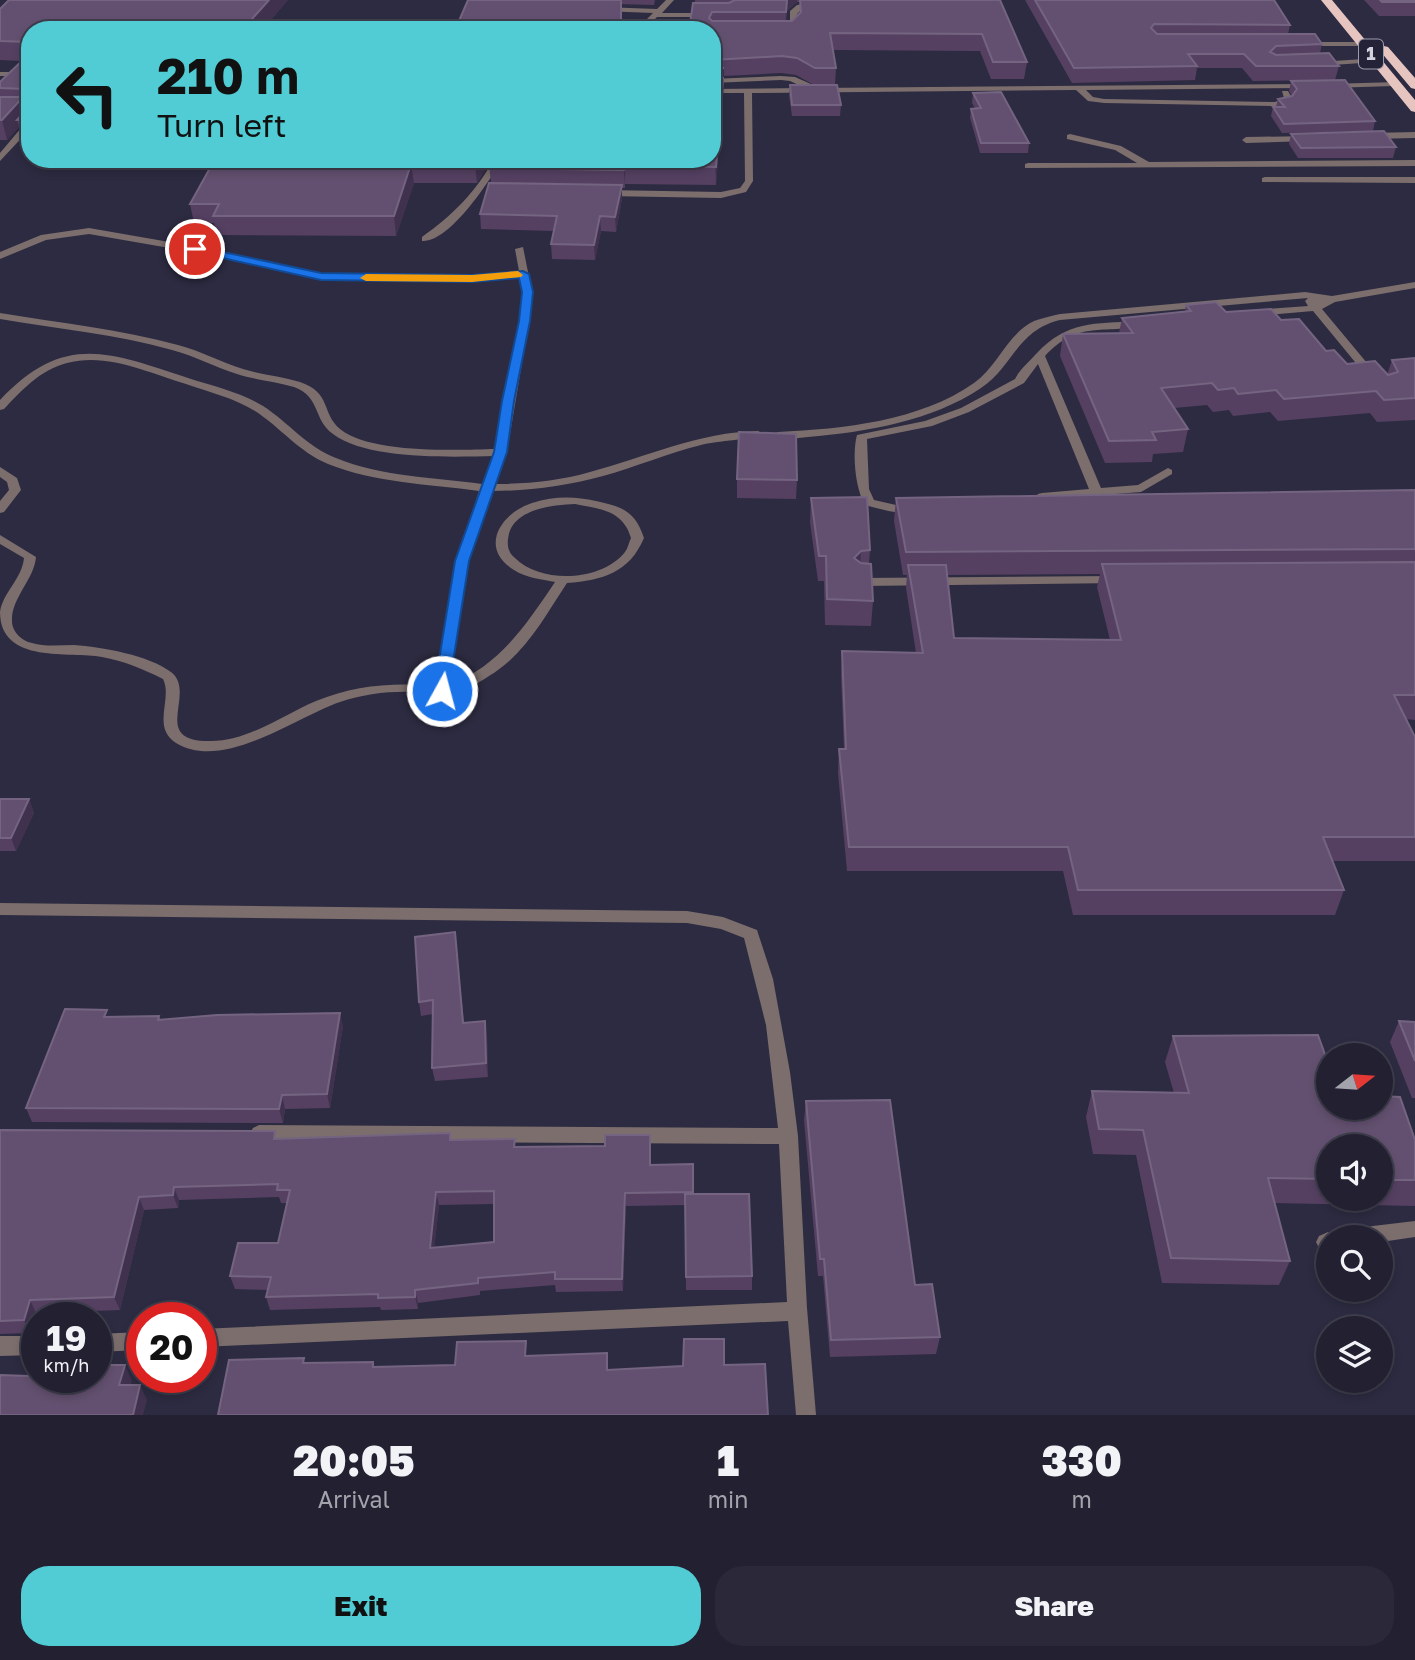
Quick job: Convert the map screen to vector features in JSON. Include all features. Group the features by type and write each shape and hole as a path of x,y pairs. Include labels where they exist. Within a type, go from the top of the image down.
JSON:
{"highway":[{"name":"1","path":"1326,0 1415,108"},
{"name":"1","path":"1342,0 1415,85"}],"street":[{"path":"650,21 670,0"},
{"path":"772,34 788,33 794,29 793,13 800,7 833,5"},
{"path":"598,8 715,15"},
{"path":"1293,44 1362,44"},
{"path":"1309,65 1376,60"},
{"path":"0,74 21,74"},
{"path":"721,80 792,79 815,89"},
{"path":"721,91 1394,84"},
{"path":"1078,88 1083,95 1091,99 1104,101 1275,104 1285,102 1288,98 1280,87"},
{"path":"588,193 721,195 743,190 748,181 748,90"},
{"path":"1369,128 1415,128"},
{"path":"0,158 21,133"},
{"path":"1357,136 1415,135"},
{"path":"1070,137 1118,148 1147,166"},
{"path":"1246,140 1315,138"},
{"path":"1028,166 1415,163"},
{"path":"425,239 447,224 481,192 493,168"},
{"path":"1265,180 1415,180"},
{"path":"481,192 495,192"},
{"path":"0,256 44,237 89,231 221,254 321,276 472,279 523,274"},
{"path":"442,691 462,561 501,452 527,292 520,249"},
{"path":"0,407 24,380 36,371 67,359 103,357 152,369 260,409 309,450 332,461 385,474 486,488 555,482 594,475 725,437 830,432 889,420 952,400 981,383 1020,337 1036,325 1060,317 1305,295 1332,299 1415,285"},
{"path":"1305,295 1385,392"},
{"path":"1249,314 1315,308 1332,299"},
{"path":"0,316 178,348 246,374 309,389 319,400 334,430 345,438 358,442 390,449 449,454 501,452"},
{"path":"1060,317 1076,329"},
{"path":"923,506 896,509 869,502 863,489 861,437 928,424 965,410 1020,381 1023,374 1053,342 1076,329 1143,323"},
{"path":"1041,356 1097,493"},
{"path":"0,471 13,481 15,490 0,509"},
{"path":"1028,498 1141,488 1168,472"},
{"path":"575,499 598,502 617,509 631,520 638,533 637,547 627,560 610,571 588,578 563,580 539,577 519,569 506,558 500,545 503,531 513,518 530,508 552,501 575,499"},
{"path":"0,539 30,557 30,568 10,602 5,621 10,635 19,644 32,648 84,650 125,657 168,676 174,690 168,716 170,726 182,740 196,745 238,740 284,724 334,699 363,692 414,688 442,691 468,682 503,661 520,643 563,580"},
{"path":"861,582 1124,580"},
{"path":"0,909 687,918 723,923 751,934 766,980 789,1136 797,1311 806,1415"},
{"path":"235,1133 789,1136"},
{"path":"1393,1231 1415,1228"},
{"path":"217,1337 797,1311"},
{"path":"0,1346 21,1345"}],"building":[{"path":"9,0 269,0 250,21 21,21 21,42 0,41 0,9"},
{"path":"468,0 621,0 621,21 459,21"},
{"path":"735,0 787,0 786,12 712,12 709,18 712,21 690,21 693,3 729,3"},
{"path":"800,0 1000,0 1027,62 993,62 982,34 830,33 836,68 815,68 797,58 782,56 721,59 721,21 792,21 801,12"},
{"path":"1035,0 1274,0 1290,25 1154,24 1151,28 1157,34 1315,34 1322,44 1276,46 1270,52 1276,55 1329,53 1339,66 1256,66 1244,54 1188,54 1197,66 1074,68"},
{"path":"1380,0 1415,0 1415,2 1382,2"},
{"path":"21,62 21,89 0,88 0,82"},
{"path":"1345,80 1375,121 1284,124 1273,107 1285,107 1278,99 1292,96 1297,89 1291,81"},
{"path":"790,85 837,85 841,105 792,105"},
{"path":"1001,92 1029,143 981,143 971,109 981,108 973,93"},
{"path":"0,97 21,97 2,120 0,120"},
{"path":"1384,131 1396,147 1301,148 1291,134"},
{"path":"210,168 410,168 394,216 213,216 219,204 190,204"},
{"path":"492,168 624,168 624,170"},
{"path":"489,183 622,185 615,217 600,216 594,245 551,244 557,216 480,214"},
{"path":"1216,302 1226,312 1271,309 1281,320 1299,319 1326,351 1334,350 1347,364 1375,361 1388,375 1398,372 1392,360 1415,358 1415,398 1384,400 1376,391 1284,399 1276,390 1238,394 1234,388 1218,390 1212,383 1161,388 1188,429 1152,432 1156,440 1109,441 1063,334 1133,333 1122,318 1191,311 1186,305"},
{"path":"739,432 796,434 797,480 737,479"},
{"path":"1415,490 1415,549 906,552 896,498"},
{"path":"867,497 870,550 861,551 854,558 861,563 871,564 873,601 827,599 826,556 819,556 811,498"},
{"path":"1415,562 1415,695 1394,695 1415,737 1415,837 1323,837 1344,890 1078,890 1068,847 849,847 839,749 846,749 842,651 923,653 908,565 946,565 954,638 1121,640 1102,564"},
{"path":"0,799 29,799 11,838 0,838"},
{"path":"455,932 463,1023 485,1021 486,1063 432,1068 433,1000 419,1002 415,937"},
{"path":"65,1009 107,1010 104,1017 159,1016 158,1020 217,1015 340,1013 327,1094 282,1095 279,1109 26,1108"},
{"path":"1399,1021 1415,1022 1415,1061"},
{"path":"1318,1035 1321,1043 1316,1043 1316,1120 1393,1120 1393,1097 1400,1097 1415,1140 1415,1180 1393,1180 1393,1134 1316,1134 1316,1179 1268,1178 1290,1261 1171,1258 1143,1130 1099,1129 1092,1091 1189,1093 1173,1036"},
{"path":"890,1100 915,1285 932,1284 940,1337 831,1340 824,1259 820,1259 806,1101"},
{"path":"0,1130 275,1131 274,1139 450,1133 450,1140 515,1139 514,1147 605,1146 605,1135 650,1135 650,1165 693,1164 693,1192 625,1193 622,1279 555,1279 555,1272 478,1278 478,1283 415,1290 415,1297 378,1298 378,1294 266,1297 271,1277 230,1276 238,1243 278,1243 290,1190 277,1190 278,1184 174,1187 173,1195 139,1197 114,1297 21,1302 21,1320 0,1321","holes":["494,1191 494,1242 430,1248 436,1192"]},
{"path":"685,1194 749,1194 752,1276 686,1277"},
{"path":"684,1339 724,1339 724,1365 765,1364 768,1415 218,1415 229,1360 304,1358 303,1363 373,1362 373,1367 455,1365 457,1342 526,1341 525,1356 607,1353 607,1370 683,1366"},
{"path":"112,1365 125,1365 119,1385 126,1385 126,1393 138,1393 133,1415 0,1415 0,1375 21,1376 21,1393 112,1393"}],"slow traffic":[{"path":"366,278 472,279 518,275"}],"route":[{"path":"195,249 321,276 472,279 523,274 527,292 524,321 501,452 462,561 442,691"}]}
